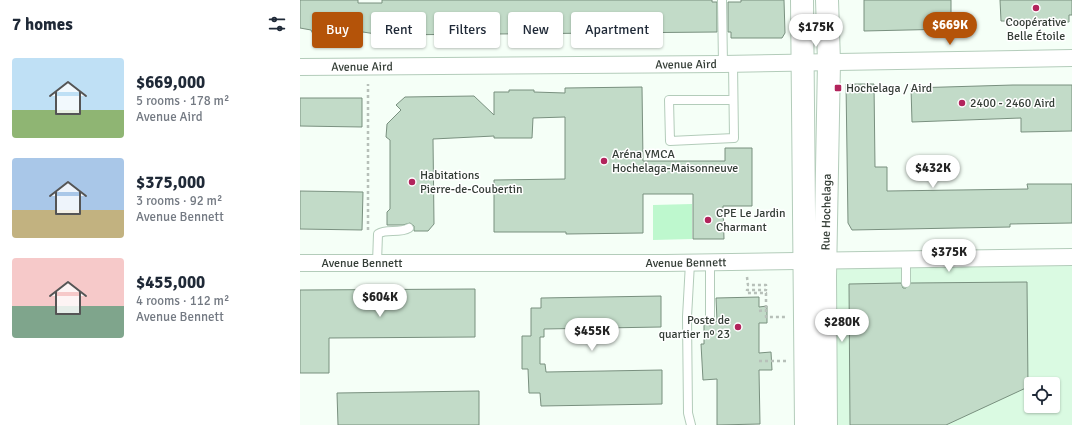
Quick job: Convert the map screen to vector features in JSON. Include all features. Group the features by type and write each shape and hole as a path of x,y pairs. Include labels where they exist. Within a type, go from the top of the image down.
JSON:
{"main road":[{"name":"Rue Hochelaga","path":"802,0 803,62 826,425"},
{"name":"Rue Hochelaga","path":"806,425 829,62 827,0"}],"street":[{"name":"Avenue Aird","path":"300,67 728,64 1072,58"},
{"name":"Avenue Bennett","path":"300,263 710,263 1072,258"}],"lane":[{"path":"722,0 733,100 734,138 670,141 669,100 733,100"},
{"path":"377,263 378,234 381,232 402,232 409,228"},
{"path":"906,260 906,283"},
{"path":"690,263 687,317 688,413 691,425"},
{"path":"710,263 710,322"}],"path":[{"path":"368,84 368,231"},
{"path":"747,276 748,285 766,285 766,290 747,290 747,293 766,293 766,317 787,317"},
{"path":"759,311 766,310"},
{"path":"759,361 781,361"}],"shaded area":[{"path":"1072,260 1072,425 826,425 825,262"}],"green space":[{"path":"692,204 692,239 653,240 653,205"}],"building":[{"path":"300,0 358,0 358,3 382,3 382,0 712,0 712,2 717,2 717,32 663,32 663,12 571,12 571,33 563,33 563,12 508,12 508,34 500,34 500,12 434,12 434,35 426,35 426,12 371,12 371,33 363,32 363,12 312,12 312,32 311,30 300,28"},
{"path":"741,0 784,0 785,33 782,38 731,38 731,32 728,32 728,2 741,2"},
{"path":"864,0 951,0 951,29 864,31"},
{"name":"Coopérative Belle Étoile","path":"1000,0 1072,0 1072,15 1069,15 1069,22 1001,21"},
{"path":"846,84 874,84 875,167 887,167 887,191 1028,189 1027,184 1072,184 1072,223 1010,224 1010,227 852,230 848,223"},
{"path":"1072,85 1072,131 1021,132 1021,118 912,122 911,88"},
{"path":"642,87 643,161 725,161 725,148 752,148 752,206 723,206 724,239 693,239 693,194 643,194 643,233 566,234 566,232 494,232 494,180 565,179 565,117 533,118 532,138 494,138 494,136 433,139 434,224 428,231 414,231 414,226 410,223 403,225 387,225 387,212 390,209 390,140 386,137 387,124 401,110 396,105 405,97 474,96 494,115 494,92 509,92 509,90 534,90 534,92 565,93 565,88"},
{"path":"300,98 362,98 362,127 300,126"},
{"path":"300,191 363,192 362,230 300,229"},
{"path":"1027,282 1028,377 1024,377 1024,389 946,425 850,425 849,284 901,283 903,288 906,288 911,283"},
{"path":"475,289 475,337 329,338 329,373 300,373 300,290"},
{"path":"661,296 661,327 544,329 544,337 540,337 540,364 545,364 546,372 662,370 662,404 541,406 540,393 529,393 528,369 522,369 522,336 531,336 531,308 541,308 541,298"},
{"path":"759,297 759,307 767,306 767,323 759,323 759,353 771,352 772,370 759,370 760,424 717,425 717,379 703,380 701,344 704,344 704,322 710,326 717,321 716,298"},
{"path":"479,391 479,425 338,425 337,393"}],"place":[{"name":"Coopérative Belle Étoile","path":"1036,8"},
{"name":"Hochelaga / Aird","path":"838,88"},
{"name":"2400 - 2460 Aird","path":"962,103"},
{"name":"Aréna YMCA Hochelaga-Maisonneuve","path":"604,161"},
{"name":"Habitations Pierre-de-Coubertin","path":"412,182"},
{"name":"CPE Le Jardin Charmant","path":"708,220"},
{"name":"Poste de quartier nº 23","path":"738,327"}]}
